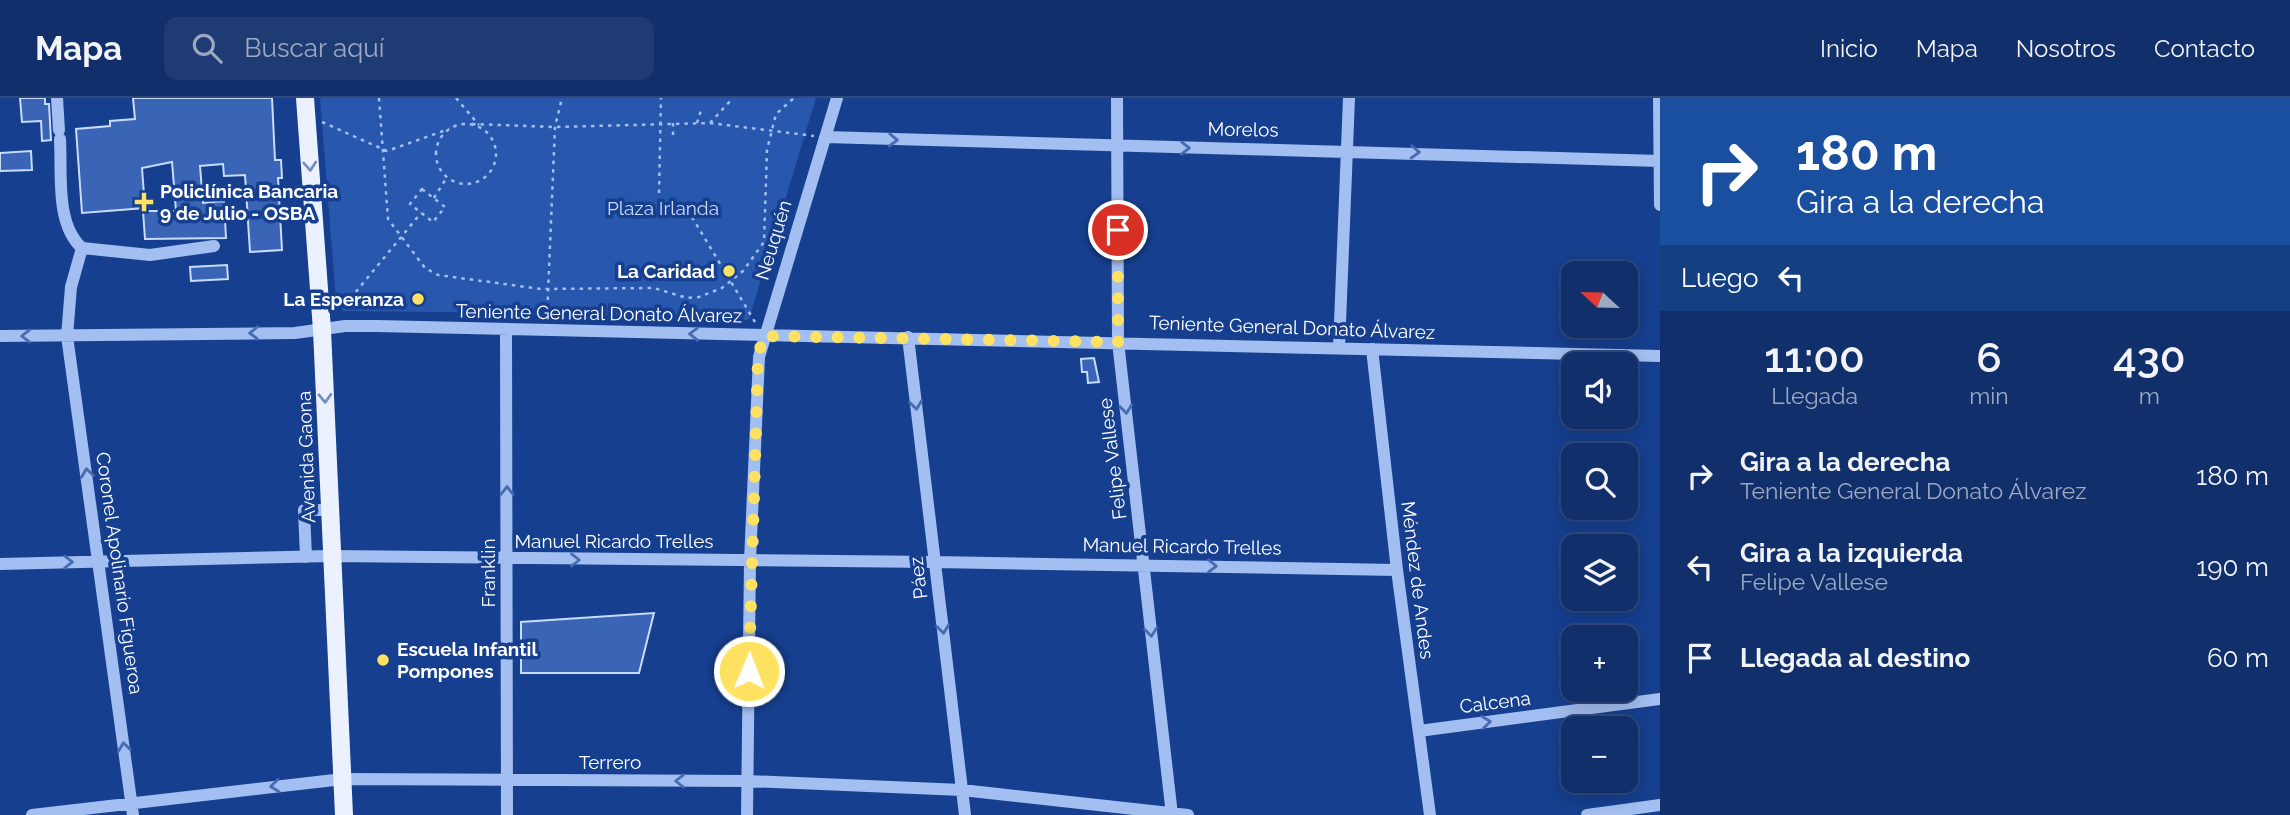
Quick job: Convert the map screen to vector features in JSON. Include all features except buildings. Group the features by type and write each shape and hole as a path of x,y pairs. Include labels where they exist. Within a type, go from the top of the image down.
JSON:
{"main road":[{"name":"Avenida Gaona","path":"306,107 322,330 344,815"}],"street":[{"path":"57,98 65,220 72,239 82,248 150,255 215,246"},
{"name":"Neuquén","path":"747,815 750,561 758,357 837,98"},
{"name":"Felipe Vallese","path":"1117,98 1118,342 1172,814"},
{"path":"1339,348 1349,98"},
{"path":"1659,98 1660,205"},
{"name":"Morelos","path":"825,137 1660,161"},
{"name":"Coronel Apolinario Figueroa","path":"82,248 71,287 66,336 100,561 132,808"},
{"name":"Teniente General Donato Álvarez","path":"0,336 322,330 345,326 1660,356"},
{"name":"Franklin","path":"506,330 507,815"},
{"name":"Páez","path":"908,337 965,815"},
{"name":"Méndez de Andes","path":"1372,349 1397,570 1430,815"},
{"path":"306,557 304,510 329,510"},
{"name":"Manuel Ricardo Trelles","path":"0,564 331,556 1397,570"},
{"name":"Calcena","path":"1419,731 1660,699"},
{"name":"Terrero","path":"32,815 132,808 343,779 748,781 962,790 1188,815"},
{"path":"1587,815 1660,805"}],"path":[{"path":"379,98 386,212 402,240 425,268 438,275 549,289 654,288 687,298 699,297 730,281 752,261 764,242 767,150 776,114 794,98"},
{"path":"452,128 444,134 437,149 440,169 447,177 467,184 477,182 491,171 496,151 490,135 456,98"},
{"path":"547,331 555,127 562,98"},
{"path":"659,193 661,98"},
{"path":"710,123 733,98"},
{"path":"306,107 387,151 452,128 472,124 555,127 660,122 710,123 825,137"},
{"path":"697,123 702,107"},
{"path":"673,122 673,135"},
{"path":"472,124 482,128"},
{"path":"434,198 447,177"},
{"path":"422,188 434,198 445,207 433,222 410,204 422,188"},
{"path":"345,304 402,240 421,213"},
{"path":"692,217 763,336"}],"green space":[{"name":"Plaza Irlanda","path":"320,98 816,98 749,319 737,323 547,313 343,311 336,300"}],"place":[{"name":"Policlínica Bancaria 9 de Julio - OSBA","path":"144,202"},
{"name":"La Caridad","path":"729,271"},
{"name":"La Esperanza","path":"418,299"},
{"name":"Escuela Infantil Pompones","path":"383,660"}],"route":[{"path":"749,671 750,561 758,357 763,336 1118,342 1118,230"}]}
